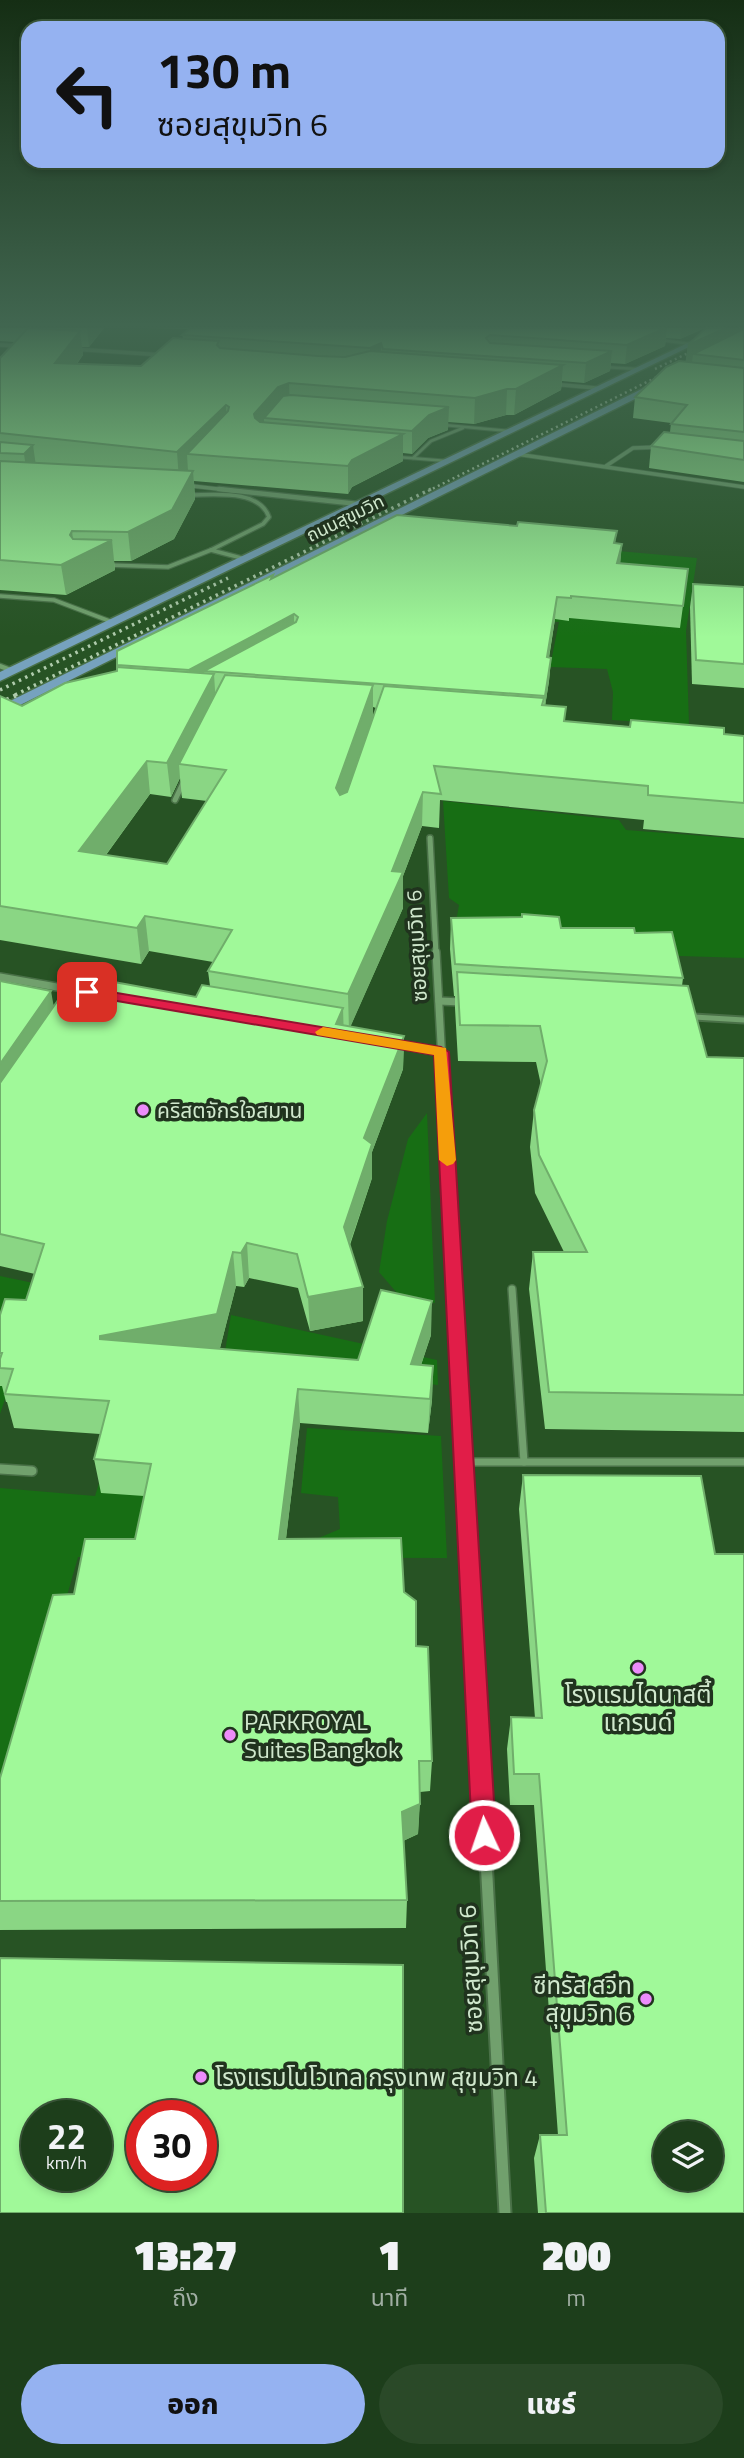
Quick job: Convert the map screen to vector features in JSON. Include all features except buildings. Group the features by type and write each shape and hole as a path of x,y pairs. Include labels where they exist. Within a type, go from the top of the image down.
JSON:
{"main road":[{"name":"ถนนสุขุมวิท","path":"0,711 30,678 114,622 508,431"},
{"name":"ถนนสุขุมวิท","path":"0,677 30,678 561,431"}],"street":[{"path":"606,466 633,448 663,447"},
{"path":"514,454 744,487"},
{"path":"181,484 358,504"},
{"path":"174,800 187,775"},
{"name":"ซอยสุขุมวิท 6","path":"430,838 505,2213"},
{"path":"0,976 114,997"},
{"path":"439,1001 466,1002"},
{"path":"681,1016 694,1017"},
{"path":"387,1042 441,1052"},
{"path":"0,1469 32,1471"}],"lane":[{"path":"413,458 436,438 456,431"},
{"path":"387,456 447,461"},
{"path":"181,484 190,474"},
{"path":"99,565 168,567 211,550 263,524 269,517 265,504 250,498 181,494"},
{"path":"211,550 245,559"},
{"path":"0,596 54,600 114,622"},
{"path":"80,1001 87,992"},
{"path":"694,1017 744,1020"},
{"path":"512,1289 524,1462"},
{"path":"464,1462 744,1462"}],"green space":[{"path":"596,549 697,558 686,631 689,725 612,720 613,692 607,669 550,667 559,622 440,612"},
{"path":"443,801 619,820 626,830 744,839 744,958 680,956 453,938 459,905 449,898"},
{"path":"427,1113 435,1303 397,1293 379,1272 387,1221 408,1139"},
{"path":"0,1276 43,1285 0,1414"},
{"path":"231,1315 437,1360 438,1385 223,1364"},
{"path":"307,1428 441,1436 447,1558 78,1557 0,1831 0,1488 95,1496 102,1474 167,1477 154,1532 309,1542 340,1529 338,1497 301,1493"}],"railway":[{"path":"428,491 548,431"},
{"path":"15,695 431,489"},
{"path":"0,690 228,578"},
{"path":"0,703 19,694"}],"slow traffic":[{"path":"323,1032 441,1052 447,1160"}],"place":[{"name":"คริสตจักรใจสมาน","path":"143,1110"},
{"name":"โรงแรมไดนาสตี้ แกรนด์","path":"638,1668"},
{"name":"PARKROYAL Suites Bangkok","path":"230,1735"},
{"name":"ซีทรัส สวีท สุขุมวิท 6","path":"646,1999"},
{"name":"โรงแรมโนโวเทล กรุงเทพ สุขุมวิท 4","path":"201,2077"}],"route":[{"path":"87,992 441,1052 484,1835"}]}
